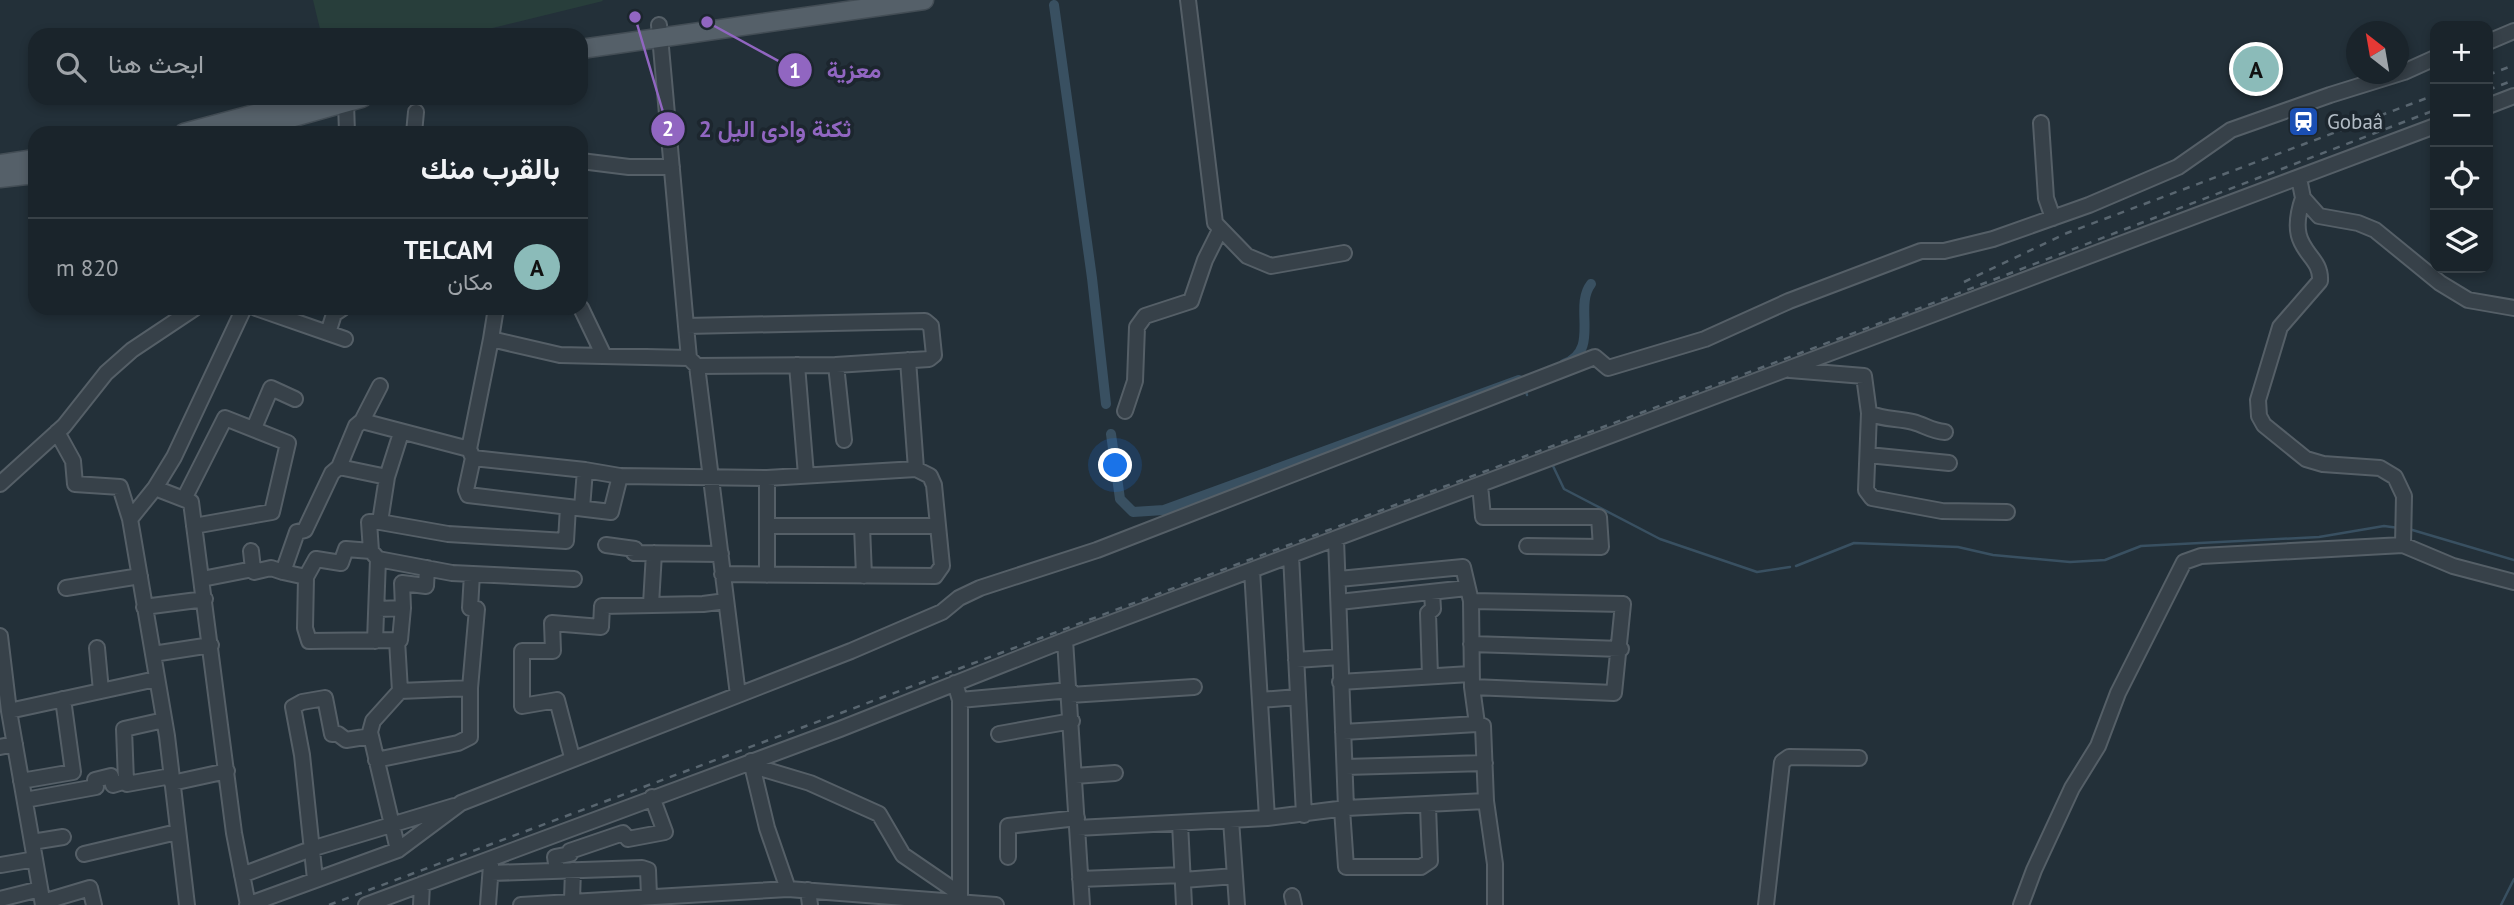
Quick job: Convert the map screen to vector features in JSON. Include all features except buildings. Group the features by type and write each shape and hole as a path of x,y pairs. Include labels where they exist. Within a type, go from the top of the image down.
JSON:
{"main road":[{"path":"817,7 846,0"},
{"path":"588,36 659,31 817,7 924,0"},
{"path":"588,47 659,31"},
{"path":"210,126 288,105"},
{"path":"263,126 339,105"},
{"path":"0,164 28,160"},
{"path":"0,178 28,175"}],"street":[{"path":"1188,0 1199,110 1215,223 1247,256 1271,266 1344,253"},
{"path":"659,31 686,326 712,475 738,695"},
{"path":"2493,39 2514,31"},
{"path":"242,875 311,849 461,803 942,612 959,598 980,588 1097,550 1595,357 1608,368 1655,355 1705,339 1789,301 1921,251 1944,251 1993,239 2053,218 2178,167 2231,130 2330,94 2404,72 2430,60"},
{"path":"2493,104 2514,96"},
{"path":"349,126 353,105"},
{"path":"415,126 416,112"},
{"path":"2041,122 2046,198 2053,218"},
{"path":"366,905 422,884 491,865 652,797 752,764 1065,640 2430,128"},
{"path":"588,162 629,167 672,167"},
{"path":"2299,178 2303,198 2313,211 2326,219 2358,223 2375,230 2440,283 2468,300 2514,308"},
{"path":"2303,198 2296,218 2298,235 2303,249 2319,270 2320,281 2280,327 2258,400 2259,416 2264,425 2306,459 2323,464 2374,467 2391,473 2403,491 2404,533"},
{"path":"1125,411 1135,381 1137,327 1145,316 1191,301 1205,260 1220,230"},
{"path":"0,484 57,432 106,373 132,350 184,315"},
{"path":"130,519 155,488 178,449 241,315"},
{"path":"276,315 345,339"},
{"path":"328,333 334,315"},
{"path":"495,315 471,453 466,490 468,495 611,512 620,476"},
{"path":"584,315 604,356"},
{"path":"491,339 561,355 693,362 836,365 929,359 934,355 928,321 686,326"},
{"path":"908,360 916,469"},
{"path":"797,365 806,475"},
{"path":"836,365 844,440"},
{"path":"1782,370 1860,374 1866,381 1869,413 1866,490 1877,500 1942,511 2007,512"},
{"path":"283,572 297,532 305,530 332,473 340,467 356,426 362,421 380,386"},
{"path":"254,428 271,388 295,398"},
{"path":"1869,413 1880,418 1911,421 1932,432 1945,432"},
{"path":"184,499 225,418 288,443 272,512 194,526"},
{"path":"362,421 471,453 620,476 712,475 766,478 916,469 930,476 934,485 942,566 935,576 722,574"},
{"path":"57,432 73,461 75,484 120,486 130,519 164,720 187,905"},
{"path":"380,522 387,477 401,433"},
{"path":"178,449 201,463"},
{"path":"1868,455 1949,463"},
{"path":"340,467 387,477"},
{"path":"375,641 376,608 378,609 369,522 448,534 566,541 584,470"},
{"path":"766,478 767,575"},
{"path":"1480,485 1483,517 1599,517 1601,547 1527,546"},
{"path":"155,488 191,502 247,905 398,850 461,803"},
{"path":"768,526 938,526"},
{"path":"862,526 864,576"},
{"path":"2021,905 2072,788 2098,746 2118,693 2184,562 2201,556 2404,533 2453,566 2514,582"},
{"path":"1336,539 1346,867 1421,867 1430,861 1428,806"},
{"path":"606,545 635,549 634,553 721,554"},
{"path":"397,640 307,640 306,578 316,559 341,563 346,549 427,568 574,579"},
{"path":"251,551 253,569"},
{"path":"651,604 654,553"},
{"path":"1291,555 1304,815"},
{"path":"1339,579 1459,566 1465,572 1469,594 1471,681 1476,724"},
{"path":"202,579 271,568 306,578"},
{"path":"398,850 370,736 373,721 400,691 397,640 403,608 402,583 426,586 427,568"},
{"path":"1252,570 1266,818"},
{"path":"376,760 458,743 470,737 470,688 477,609 470,608 472,573"},
{"path":"66,588 140,576"},
{"path":"1339,602 1432,592 1623,604 1621,649 1614,693 1430,676 1340,682"},
{"path":"1430,676 1427,627 1429,613 1433,609 1432,592"},
{"path":"144,607 205,599"},
{"path":"572,757 557,700 522,706 523,651 553,651 552,623 601,627 602,606 726,601"},
{"path":"378,609 403,608"},
{"path":"0,636 7,745 21,781 42,899"},
{"path":"1065,640 1082,905"},
{"path":"1471,644 1621,649"},
{"path":"153,654 211,645"},
{"path":"97,648 101,691"},
{"path":"1296,660 1340,657"},
{"path":"6,709 156,678"},
{"path":"955,683 960,700 956,900"},
{"path":"960,700 1194,687"},
{"path":"400,691 470,688"},
{"path":"1260,700 1298,697"},
{"path":"315,879 302,755 293,711 295,704 326,698 332,734 338,734 346,740 370,736"},
{"path":"21,781 73,772 63,699"},
{"path":"126,781 124,729 164,720"},
{"path":"999,734 1072,721"},
{"path":"1343,732 1476,724 1484,729 1486,801 1495,864 1495,905"},
{"path":"1766,905 1782,762 1789,757 1859,758"},
{"path":"1345,767 1485,763"},
{"path":"752,764 783,889 781,905"},
{"path":"752,764 810,783 879,814 903,855 956,900"},
{"path":"126,781 127,784 227,771"},
{"path":"1075,776 1115,773"},
{"path":"24,800 96,787 95,780 111,776 113,785 126,781"},
{"path":"557,870 555,857 570,854 570,851 623,834 628,839 665,832 652,797"},
{"path":"1008,857 1009,826 1180,823 1304,815 1344,809 1486,801"},
{"path":"1231,820 1237,905"},
{"path":"1180,823 1184,905"},
{"path":"84,855 177,832"},
{"path":"32,842 63,837"},
{"path":"1,865 35,859"},
{"path":"491,865 557,870 648,870 646,899"},
{"path":"488,905 491,865"},
{"path":"573,870 579,902"},
{"path":"1080,878 1235,876"},
{"path":"421,905 422,884"},
{"path":"0,899 42,899 90,888 94,905"},
{"path":"521,905 719,898 783,889 809,897 860,901 956,900 993,905"}],"green space":[{"path":"313,0 603,1 493,28 320,28"}],"waterway":[{"path":"1054,5 1092,278 1106,404"},
{"path":"1564,364 1581,349 1584,339 1584,304 1591,284"},
{"path":"1111,434 1120,499 1133,512 1164,510 1519,380"},
{"path":"1525,388 1527,395"},
{"path":"1553,466 1564,489 1660,539 1757,572 1790,567"},
{"path":"1796,566 1854,543 1958,547 1993,555 2070,562 2105,560 2141,546 2319,537 2384,526 2399,528"},
{"path":"2409,529 2514,560"},
{"path":"2501,905 2514,879"}],"railway":[{"path":"2493,73 2514,65"},
{"path":"2493,88 2514,80"},
{"path":"1964,282 2067,233 2430,97"},
{"path":"329,905 1907,313 2430,112"}],"place":[{"name":"ثكنة وادى اليل 2","path":"635,17"},
{"name":"معزية","path":"707,22"},
{"name":"TELCAM","path":"2256,69"},
{"name":"Gobaâ","path":"2304,122"}]}
